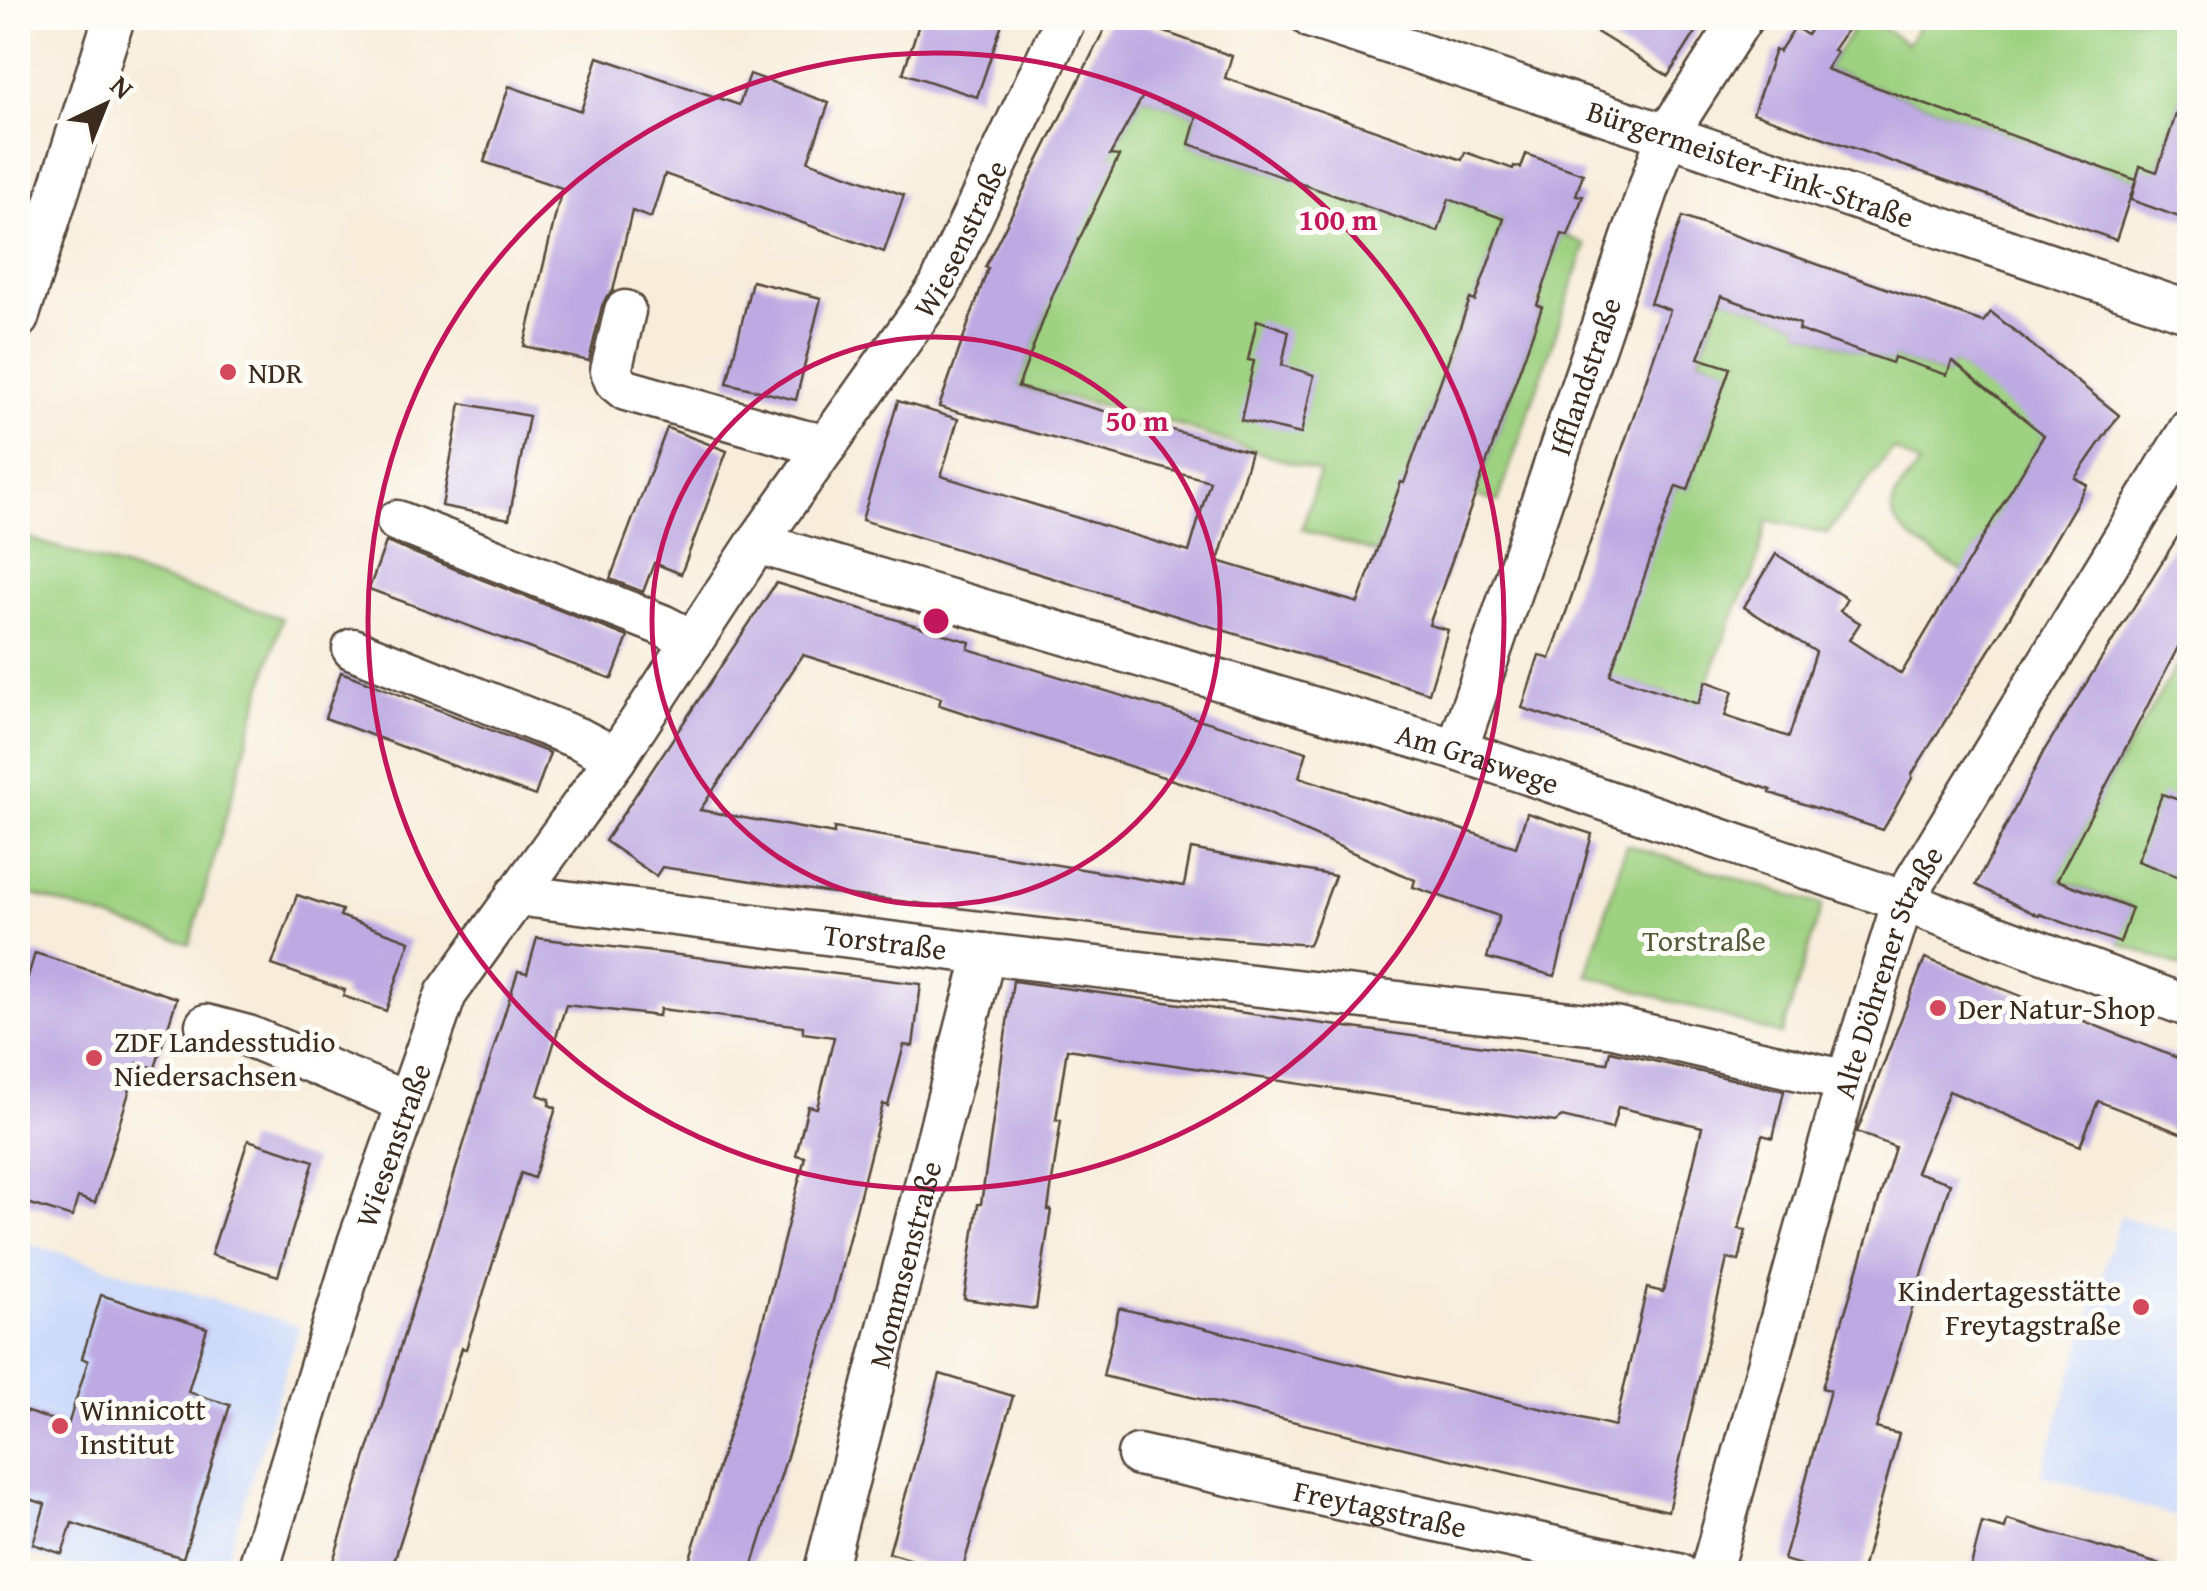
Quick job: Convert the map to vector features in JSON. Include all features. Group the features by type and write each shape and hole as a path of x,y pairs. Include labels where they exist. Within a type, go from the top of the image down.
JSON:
{"street":[{"path":"18,318 114,18"},
{"name":"Wiesenstraße","path":"258,1574 358,1242 446,994 616,758 757,543 939,287 1066,18"},
{"name":"Bürgermeister-Fink-Straße","path":"1312,18 1668,134 2190,312"},
{"name":"Ifflandstraße","path":"1457,750 1668,134 1742,18"},
{"path":"625,311 611,371 615,381 626,390 827,445"},
{"name":"Alte Döhrener Straße","path":"1710,1574 1847,1081 1902,901 2190,429"},
{"path":"397,522 662,625 693,641"},
{"name":"Am Graswege","path":"757,543 1457,750 1902,901 2190,1008"},
{"path":"354,649 580,738 616,758"},
{"name":"Torstraße","path":"516,895 1614,1027 1847,1081"},
{"name":"Mommsenstraße","path":"824,1574 985,954"},
{"path":"206,1025 248,1036 406,1102"},
{"name":"Freytagstraße","path":"1138,1456 1678,1574"}],"shaded area":[{"name":"Kindertagesstätte Freytagstraße","path":"2120,1216 2189,1236 2189,1521 2041,1475"},
{"name":"Winnicott Institut","path":"18,1240 300,1326 222,1573 89,1573 18,1550"}],"green space":[{"path":"1861,18 1868,18 1907,44 1925,18 2189,18 2189,73 2157,172 2136,180 1826,69"},
{"path":"1143,96 1197,116 1189,144 1437,231 1454,184 1504,219 1475,301 1469,300 1405,483 1376,553 1302,529 1319,472 1147,415 1018,387 1046,313 1012,300 1110,155"},
{"path":"1562,234 1586,245 1498,502 1475,496 1542,307 1536,305"},
{"path":"1721,296 1800,324 1799,331 1891,362 1894,357 1946,375 1952,361 2047,431 1963,572 1922,546 1895,520 1895,499 1919,465 1893,449 1827,533 1768,520 1752,579 1738,604 1697,708 1637,684 1598,675 1676,486 1688,489 1730,369 1700,358"},
{"path":"18,535 282,618 190,944 18,890"},
{"path":"2189,644 2189,791 2180,788 2175,799 2189,881 2189,970 2119,943 2132,907 2057,879"},
{"name":"Torstraße","path":"1626,845 1822,905 1782,1035 1587,975"}],"building":[{"path":"921,18 1004,18 977,97 903,73"},
{"path":"1110,18 1126,18 1232,56 1225,78 1462,160 1465,152 1513,169 1521,168 1526,154 1583,174 1576,195 1583,196 1568,236 1562,234 1537,305 1542,307 1429,625 1448,630 1429,693 862,520 898,401 958,419 941,476 1189,552 1210,481 939,407 988,268 985,267","holes":["1143,96 1197,116 1189,144 1438,232 1449,199 1504,219 1475,301 1470,299 1358,603 1218,561 1251,452 1018,387 1054,292 1119,156 1110,155"]},
{"path":"1574,18 1705,18 1668,76"},
{"path":"1818,18 1855,18 1833,50 1837,52 1826,69 2136,180 2116,240 1753,113 1775,50 1779,52 1795,27 1807,35"},
{"path":"598,57 739,105 750,74 829,103 808,161 904,195 884,252 665,174 651,218 632,211 613,291 602,306 589,361 524,346 562,188 484,162 509,86 581,111"},
{"path":"2184,90 2190,91 2190,221 2131,200 2140,166 2157,172"},
{"path":"1682,217 1983,322 1991,312 2119,415 2075,478 2087,485 1912,774 1883,830 1522,708 1539,655 1550,659 1670,310 1650,303","holes":["1721,296 1800,324 1798,330 1892,363 1894,357 1947,375 1952,361 2044,435 1901,674 1849,640 1860,623 1840,611 1847,599 1776,554 1744,607 1816,652 1789,737 1725,716 1733,691 1706,681 1698,704 1610,675 1676,486 1688,490 1730,368 1698,358"]},
{"path":"752,281 821,298 796,400 727,383"},
{"path":"1257,320 1289,331 1282,365 1314,375 1301,434 1241,420 1254,361 1248,360"},
{"path":"461,403 529,416 509,519 442,506"},
{"path":"667,428 727,451 681,574 654,563 643,592 610,579"},
{"path":"2190,517 2190,624 2057,880 2132,908 2120,943 2039,916 1976,885 2045,749"},
{"path":"386,542 628,637 612,679 369,589"},
{"path":"776,583 970,642 968,649 1307,752 1299,777 1516,847 1527,813 1592,834 1555,976 1487,958 1499,916 1413,887 1415,880 1232,799 939,705 941,698 803,655 700,810 834,834 834,828 1184,886 1191,849 1335,876 1309,945 1177,934 824,892 662,867 656,876 605,841"},
{"path":"341,672 550,753 535,796 325,718"},
{"path":"2162,794 2190,804 2190,881 2137,861"},
{"path":"297,895 342,910 340,916 410,941 386,1011 343,996 345,990 272,965"},
{"path":"537,938 921,984 913,1046 904,1045 888,1106 883,1104 821,1348 750,1574 685,1574 760,1332 805,1157 796,1155 808,1106 817,1108 834,1037 803,1033 803,1026 660,1009 659,1016 566,1005 538,1095 550,1099 549,1105 556,1108 534,1178 521,1173 390,1574 329,1574 518,971 527,973"},
{"path":"35,953 177,998 155,1068 138,1063 95,1203 78,1197 72,1217 18,1200 18,1010"},
{"path":"1925,958 2190,1063 2190,1137 2098,1101 2080,1146 1949,1091 1916,1172 1950,1183 1876,1428 1899,1434 1861,1574 1832,1574 1784,1560 1830,1390 1822,1388 1895,1147 1857,1132"},
{"path":"1013,981 1607,1063 1610,1051 1784,1091 1773,1138 1762,1135 1739,1229 1746,1230 1739,1261 1727,1259 1668,1511 1103,1376 1119,1308 1615,1426 1647,1288 1663,1292 1702,1127 1618,1107 1612,1129 1562,1117 1555,1122 1067,1049 1056,1120 1061,1120 1051,1210 1036,1309 964,1299"},
{"path":"248,1140 314,1161 278,1276 211,1255"},
{"name":"Winnicott Institut","path":"101,1295 207,1328 188,1392 230,1405 183,1558 72,1523 62,1554 33,1544 45,1504 18,1495 18,1409 68,1425 88,1361 82,1358"},
{"path":"940,1374 1013,1396 961,1574 889,1553"},
{"path":"2007,1520 2162,1565 2161,1574 1969,1574 1982,1523 2005,1529"}],"place":[{"name":"NDR","path":"228,372"},
{"name":"Der Natur-Shop","path":"1938,1008"},
{"name":"ZDF Landesstudio Niedersachsen","path":"94,1058"},
{"name":"Kindertagesstätte Freytagstraße","path":"2141,1307"},
{"name":"Winnicott Institut","path":"60,1426"}]}
